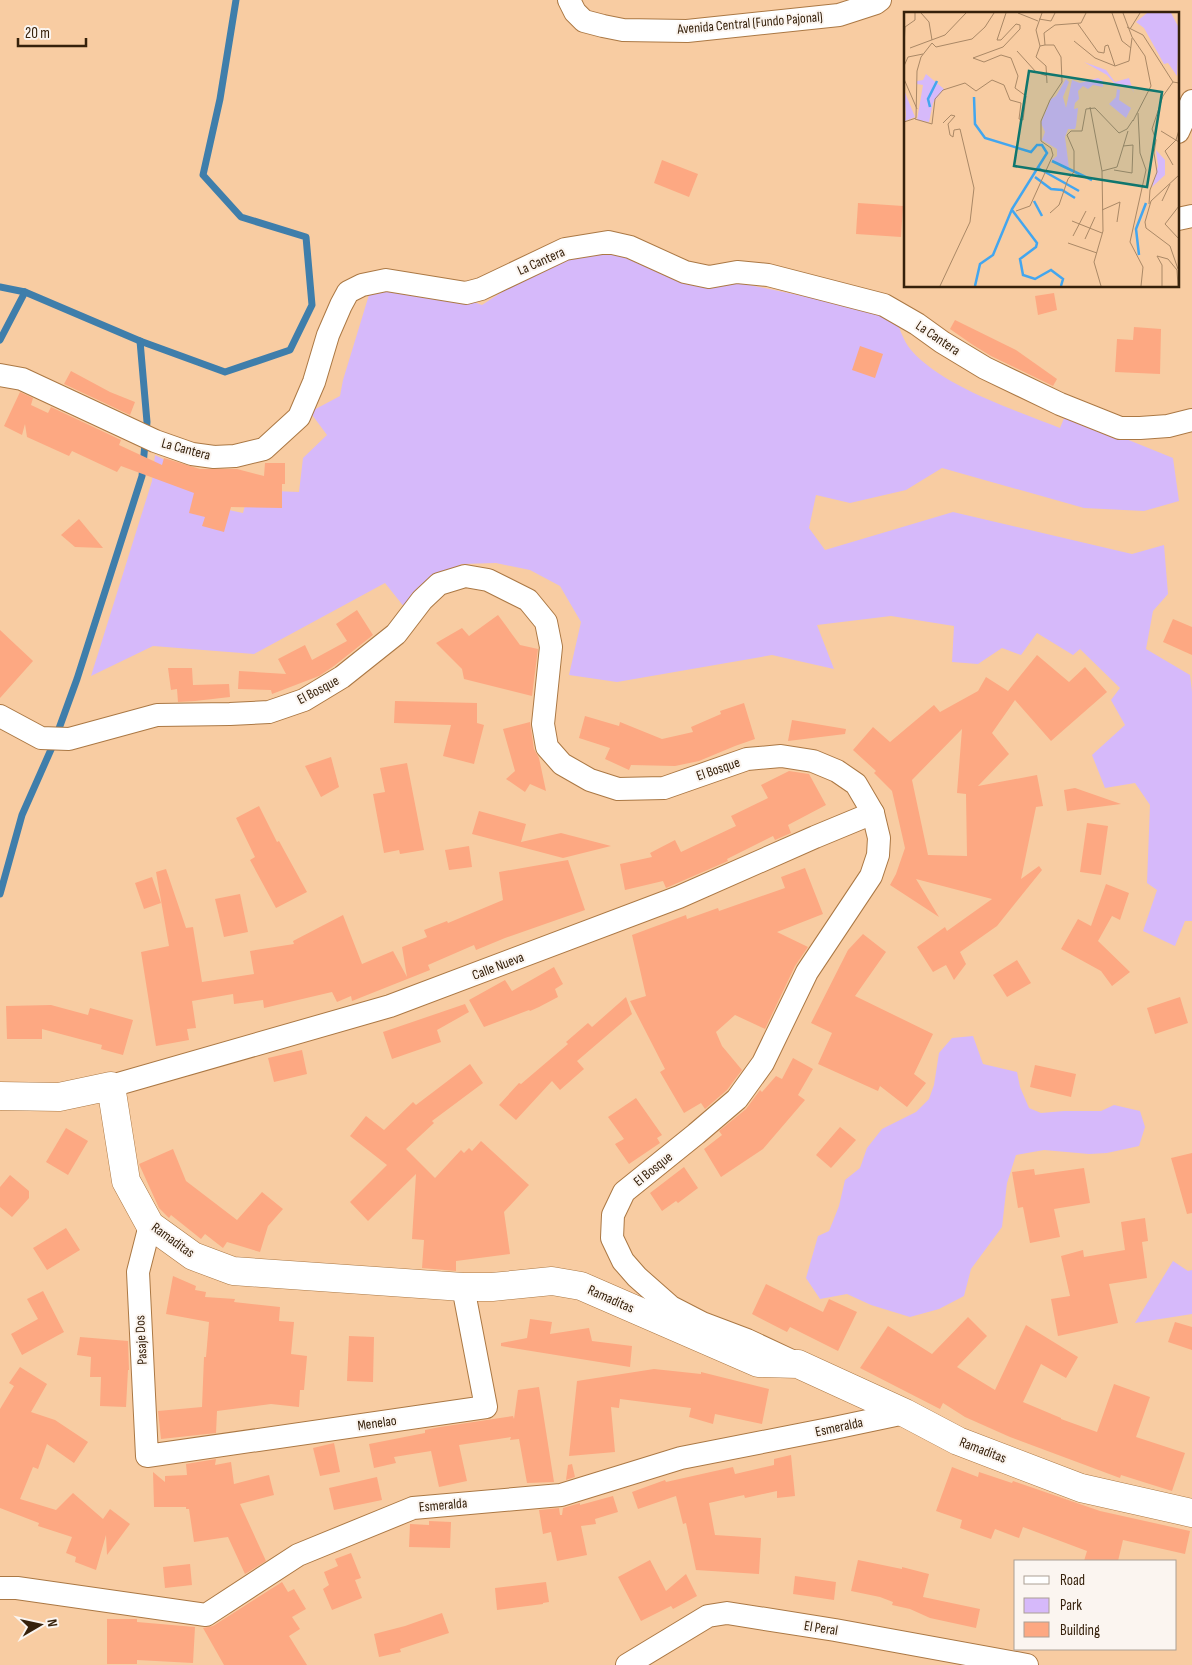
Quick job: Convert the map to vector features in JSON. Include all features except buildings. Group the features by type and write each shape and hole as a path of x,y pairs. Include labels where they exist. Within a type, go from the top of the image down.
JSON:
{"street":[{"name":"Avenida Central (Fundo Pajonal)","path":"569,0 575,12 584,21 623,30 687,32 839,15 876,4 880,0"},
{"path":"1180,128 1192,101"},
{"name":"La Cantera","path":"0,375 22,379 155,441 192,454 214,457 235,456 264,449 299,416 314,382 328,335 348,292 362,285 386,280 466,292 481,289 564,249 608,242 630,247 685,272 709,277 738,272 768,275 884,305 985,368 1060,404 1120,428 1168,426 1192,420"},
{"name":"El Bosque","path":"0,716 41,738 69,739 157,715 269,712 304,700 342,677 396,634 422,600 439,584 465,576 488,580 528,600 546,622 551,647 543,724 547,746 562,764 590,780 618,789 664,788 747,759 781,756 813,761 837,771 856,784 873,813 879,838 878,855 871,876 807,972 763,1063 737,1099 624,1192 613,1215 612,1238 623,1261 637,1277 671,1307 702,1323 747,1340 798,1364"},
{"name":"Calle Nueva","path":"111,1086 390,1006 680,897 873,813"},
{"path":"0,1096 59,1097 111,1086"},
{"name":"Ramaditas","path":"111,1086 126,1181 150,1225 193,1256 233,1271 463,1288 552,1281 581,1286 758,1363 798,1364 905,1413 958,1441 1080,1488 1192,1513"},
{"name":"Pasaje Dos","path":"147,1456 138,1272 150,1225"},
{"name":"Menelao","path":"147,1456 486,1407 463,1288"},
{"name":"Esmeralda","path":"0,1588 206,1615 298,1555 412,1508 561,1495 681,1458 905,1413"},
{"name":"El Peral","path":"627,1665 708,1616 727,1613 835,1630 1027,1665"}],"green space":[{"path":"582,240 692,273 894,315 903,338 911,350 941,375 960,386 1060,428 1067,411 1094,426 1173,458 1179,501 1144,511 1084,508 942,468 906,490 850,503 816,495 809,528 825,550 953,512 1132,554 1164,545 1168,594 1153,611 1146,649 1190,675 1192,692 1192,921 1185,921 1175,946 1143,931 1157,890 1147,883 1150,805 1135,783 1105,788 1092,755 1125,725 1111,700 1120,688 1080,649 1073,655 1037,633 1021,655 1002,648 978,664 952,662 954,626 891,616 817,625 834,669 772,655 617,682 569,675 581,622 560,586 530,570 496,563 462,564 434,576 405,608 385,583 254,654 153,646 91,676 152,481 155,455 169,462 205,505 243,513 249,490 299,492 303,458 327,435 310,412 340,396 343,380 372,285 424,284 482,305"},
{"path":"973,1036 983,1064 1017,1072 1020,1087 1029,1108 1041,1113 1101,1111 1114,1105 1140,1111 1145,1127 1139,1146 1107,1153 1089,1154 1044,1150 1016,1155 1007,1183 1002,1227 971,1269 964,1296 939,1309 910,1317 871,1305 847,1294 820,1299 806,1278 818,1236 829,1231 839,1206 845,1180 860,1168 867,1148 882,1129 916,1112 929,1099 934,1085 939,1053 952,1038"},
{"path":"1173,1261 1188,1271 1192,1270 1192,1314 1135,1323"}],"waterway":[{"path":"0,287 25,292 140,341 225,372 290,350 312,305 306,237 241,217 203,175 220,99 236,0"},
{"path":"0,340 25,292"},
{"path":"0,894 22,815 53,745 77,679 142,476 147,422 140,341"}]}
